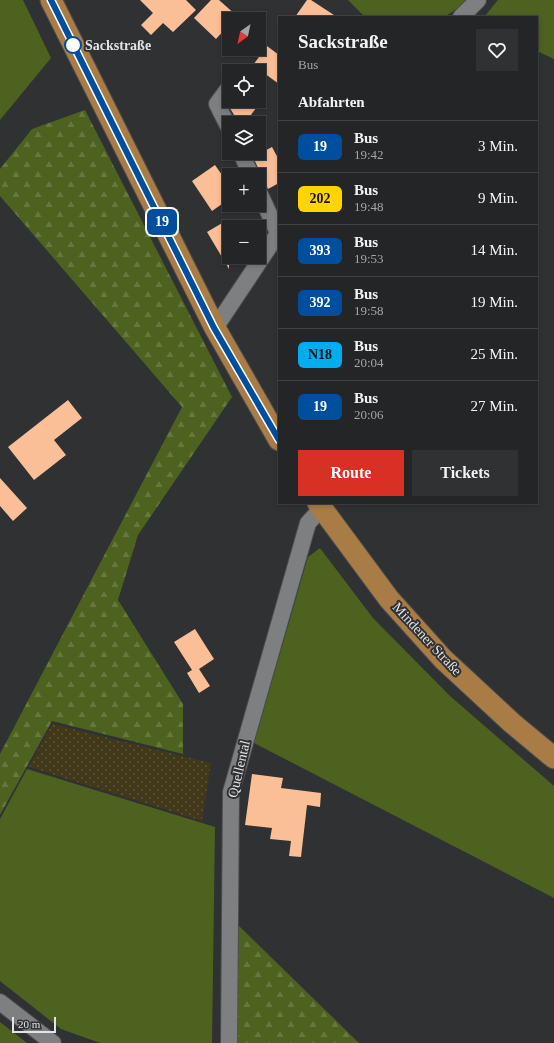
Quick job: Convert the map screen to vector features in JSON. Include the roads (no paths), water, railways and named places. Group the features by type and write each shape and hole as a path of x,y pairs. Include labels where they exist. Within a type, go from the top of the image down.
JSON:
{"main road":[{"path":"51,0 214,328 278,438"},
{"name":"Mindener Straße","path":"320,506 389,599 444,659 512,723 554,758"}],"street":[{"path":"462,16 478,0"},
{"path":"222,97 217,104 223,116"},
{"path":"266,206 278,230"},
{"path":"214,328 278,233"},
{"name":"Quellental","path":"229,1043 231,792 308,523 320,506"},
{"path":"0,1002 53,1043"}],"place":[{"name":"Sackstraße","path":"73,45"}]}
